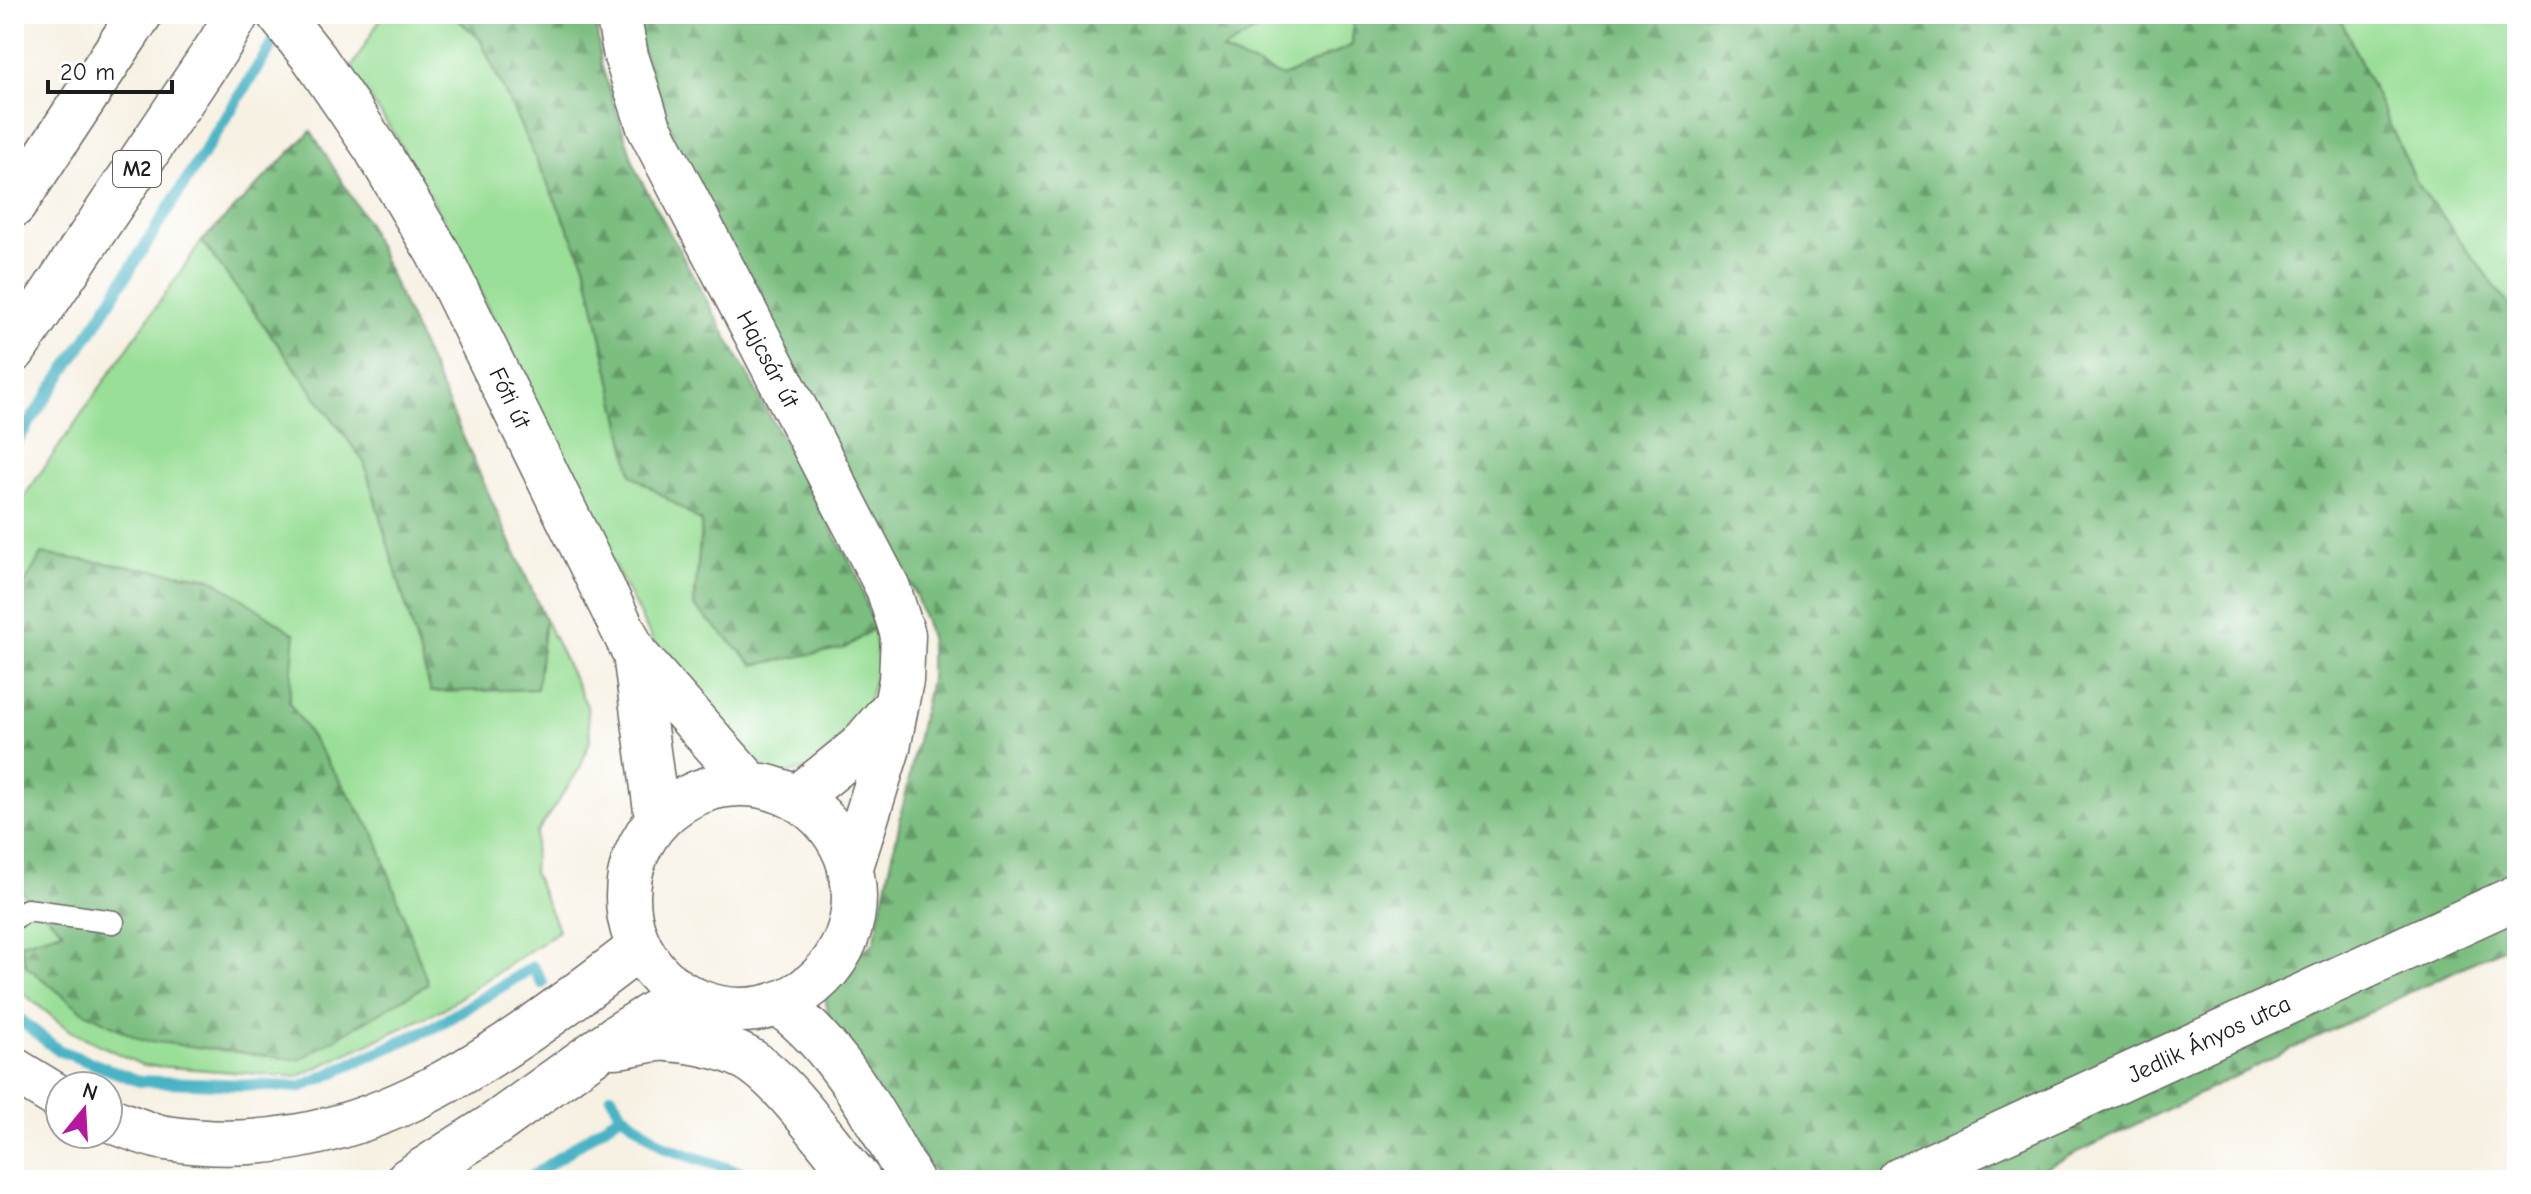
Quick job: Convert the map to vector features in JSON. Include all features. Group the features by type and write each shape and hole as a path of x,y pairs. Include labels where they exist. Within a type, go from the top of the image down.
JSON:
{"main road":[{"path":"14,205 140,14"},
{"name":"M2","path":"24,336 237,14"},
{"name":"Fóti út","path":"279,14 375,147 438,253 635,654 657,818"},
{"name":"Hajcsár út","path":"618,14 626,56 649,127 888,588 903,635 901,680 888,748 850,870"},
{"path":"14,368 24,336"},
{"path":"635,654 749,783"},
{"path":"797,798 860,747 896,705"},
{"path":"720,783 749,783 781,790 797,798 823,817 837,834 850,870 855,898 846,942 821,979 779,1004 747,1010 714,1008 683,995 658,974 639,948 628,910 630,869 646,834 657,818 694,793 720,783"},
{"name":"Jedlik Ányos utca","path":"1900,1180 2517,897"},
{"path":"124,1124 163,1137 214,1143 253,1143 291,1138 386,1113 452,1081 639,948"},
{"path":"821,979 858,1090"},
{"path":"408,1180 494,1125 616,1037 683,995"},
{"path":"779,1004 802,1020 858,1090 911,1180"},
{"path":"607,1045 624,1046 664,1038 709,1045 745,1058 773,1078 859,1180"},
{"path":"14,1070 44,1088"}],"lane":[{"path":"14,918 27,910 113,922"}],"green space":[{"path":"383,14 452,14 480,39 585,264 632,475 702,522 694,606 845,648 874,628 879,665 865,712 812,769 776,775 733,750 654,643 536,411 459,246 394,134 351,69"},
{"path":"452,14 595,14 601,64 637,173 857,575 874,628 845,648 754,665 694,606 702,522 632,475 585,264 480,39"},
{"path":"631,14 1273,14 1272,21 1222,51 1283,77 1352,45 1354,14 2338,14 2417,183 2517,316 2517,941 2020,1180 939,1180 830,1021 821,979 874,943 930,680 930,637 916,596 674,148"},
{"path":"1273,14 1354,14 1352,45 1283,77 1221,51 1272,21"},
{"path":"2338,14 2517,14 2517,316 2417,183"},
{"path":"311,131 365,219 545,619 537,689 431,692 364,462 202,241"},
{"path":"202,241 364,462 431,692 537,689 545,619 587,706 590,740 580,768 536,834 533,872 559,931 443,1009 297,1077 142,1065 70,1031 14,986 14,511"},
{"path":"41,554 211,578 295,634 289,702 375,835 428,984 299,1060 141,1040 81,1010 26,966 20,943 63,931 14,884 14,604"}],"waterway":[{"path":"14,445 92,330 281,30"},
{"path":"14,1015 58,1050 139,1081 301,1087 438,1025 533,967 542,983"},
{"path":"611,1096 622,1114"},
{"path":"527,1180 622,1114 666,1148 762,1180"}]}
